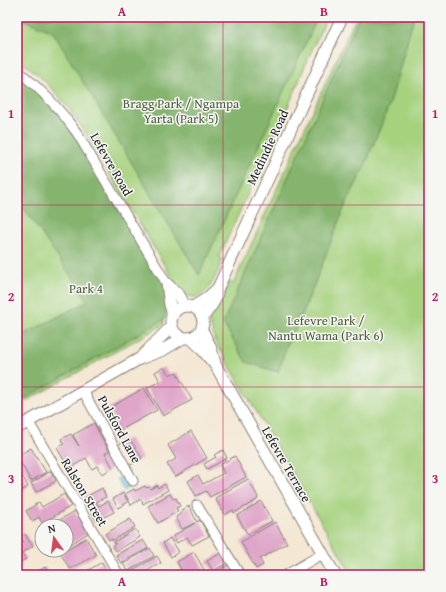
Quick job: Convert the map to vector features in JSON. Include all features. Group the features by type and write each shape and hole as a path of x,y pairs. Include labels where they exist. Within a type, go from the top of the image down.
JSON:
{"street":[{"name":"Medindie Road","path":"203,317 217,297 218,288 342,17"},
{"name":"Lefevre Road","path":"17,70 37,86 61,110 77,133 167,284 189,307"},
{"name":"Lefevre Road","path":"167,284 173,315"},
{"name":"Medindie Road","path":"189,307 206,299 218,288"},
{"path":"17,428 139,359 197,335 202,330 204,323 203,317 199,311 189,307 178,309 171,320 176,334 187,338"},
{"path":"139,359 172,326"},
{"name":"Lefevre Terrace","path":"202,330 210,346 216,366"},
{"name":"Lefevre Terrace","path":"187,338 200,347 216,366 334,575"},
{"name":"Pulsford Lane","path":"83,391 133,481"},
{"name":"Ralston Street","path":"28,421 119,575"},
{"path":"197,505 240,575"},
{"path":"286,575 322,554"}],"green space":[{"name":"Bragg Park / Ngampa Yarta (Park 5)","path":"17,17 327,17 219,257 223,259 216,276 212,284 201,296 194,297 186,295 178,288 76,119 54,91 37,74 17,59"},
{"name":"Bragg Park / Ngampa Yarta (Park 5)","path":"17,17 318,17 199,275 53,32"},
{"name":"Lefevre Park / Nantu Wama (Park 6)","path":"356,17 429,17 429,575 352,575 215,341 208,316 221,298 228,282 233,284"},
{"path":"359,17 414,17 390,103 364,168 345,206 306,305 289,340 278,372 246,362 223,323"},
{"name":"Park 4","path":"17,72 168,305 163,325 17,406"},
{"name":"Park 4","path":"17,72 60,112 165,285 168,305 165,318 163,320 17,403 17,338 88,301 17,198"}],"water":[{"path":"122,475 129,488 124,491 117,479"}],"building":[{"path":"164,367 169,375 176,372 192,400 163,416 147,388 160,381 155,372"},
{"path":"144,388 157,410 117,432 112,424 116,422 109,408"},
{"path":"94,423 109,451 105,453 113,468 102,474 97,466 92,469 86,458 69,469 57,448 64,444 61,439 71,434 79,446 73,435"},
{"path":"191,431 207,458 175,477 167,464 176,459 168,445"},
{"path":"129,438 142,458 129,466 116,446"},
{"path":"31,448 46,472 31,481 17,456"},
{"path":"223,450 227,458 207,469 204,464 216,457 214,455"},
{"path":"235,456 246,477 210,497 206,491 196,496 188,481 198,475 203,484 224,473 220,465"},
{"path":"17,465 28,487 17,493"},
{"path":"51,471 56,481 36,492 31,483"},
{"path":"248,479 258,497 257,500 234,513 233,510 225,515 215,498"},
{"path":"165,484 168,490 143,504 141,499 131,505 125,494 134,489 135,491 145,486 146,488 149,487 151,489 157,485 158,488"},
{"path":"102,488 106,497 96,502 99,506 108,501 114,512 96,521 84,498"},
{"path":"123,493 128,502 118,508 113,499"},
{"path":"64,494 71,506 51,518 39,517 34,518 32,521 26,511 39,502 42,507"},
{"path":"170,494 173,499 176,498 180,506 176,508 178,511 158,523 148,506"},
{"path":"261,501 272,521 248,535 237,516"},
{"path":"189,506 197,522 200,520 209,536 192,545 187,537 177,543 173,536 195,523 182,529 176,517 182,513 181,511"},
{"path":"75,511 88,533 74,542 74,518 63,518"},
{"path":"130,519 135,527 112,541 112,539 109,540 105,534"},
{"path":"275,522 287,543 260,559 263,565 256,569 241,542"},
{"path":"135,529 140,537 116,551 112,546 115,544 114,542"},
{"path":"25,534 33,546 22,553 26,559 17,564 17,546 24,542 21,537"},
{"path":"86,538 96,555 70,569 63,558 74,558 74,545"},
{"path":"170,538 179,552 171,557 163,543"},
{"path":"143,540 148,548 121,563 116,555"},
{"path":"150,548 154,556 128,571 123,564"},
{"path":"194,552 207,575 184,575 177,562"},
{"path":"221,553 227,563 213,571 207,561"},
{"path":"157,556 161,563 140,575 128,575 128,573"},
{"path":"102,562 109,575 89,575 87,571"},
{"path":"228,565 234,575 214,575 213,573"},
{"path":"45,567 50,575 32,575"}]}
